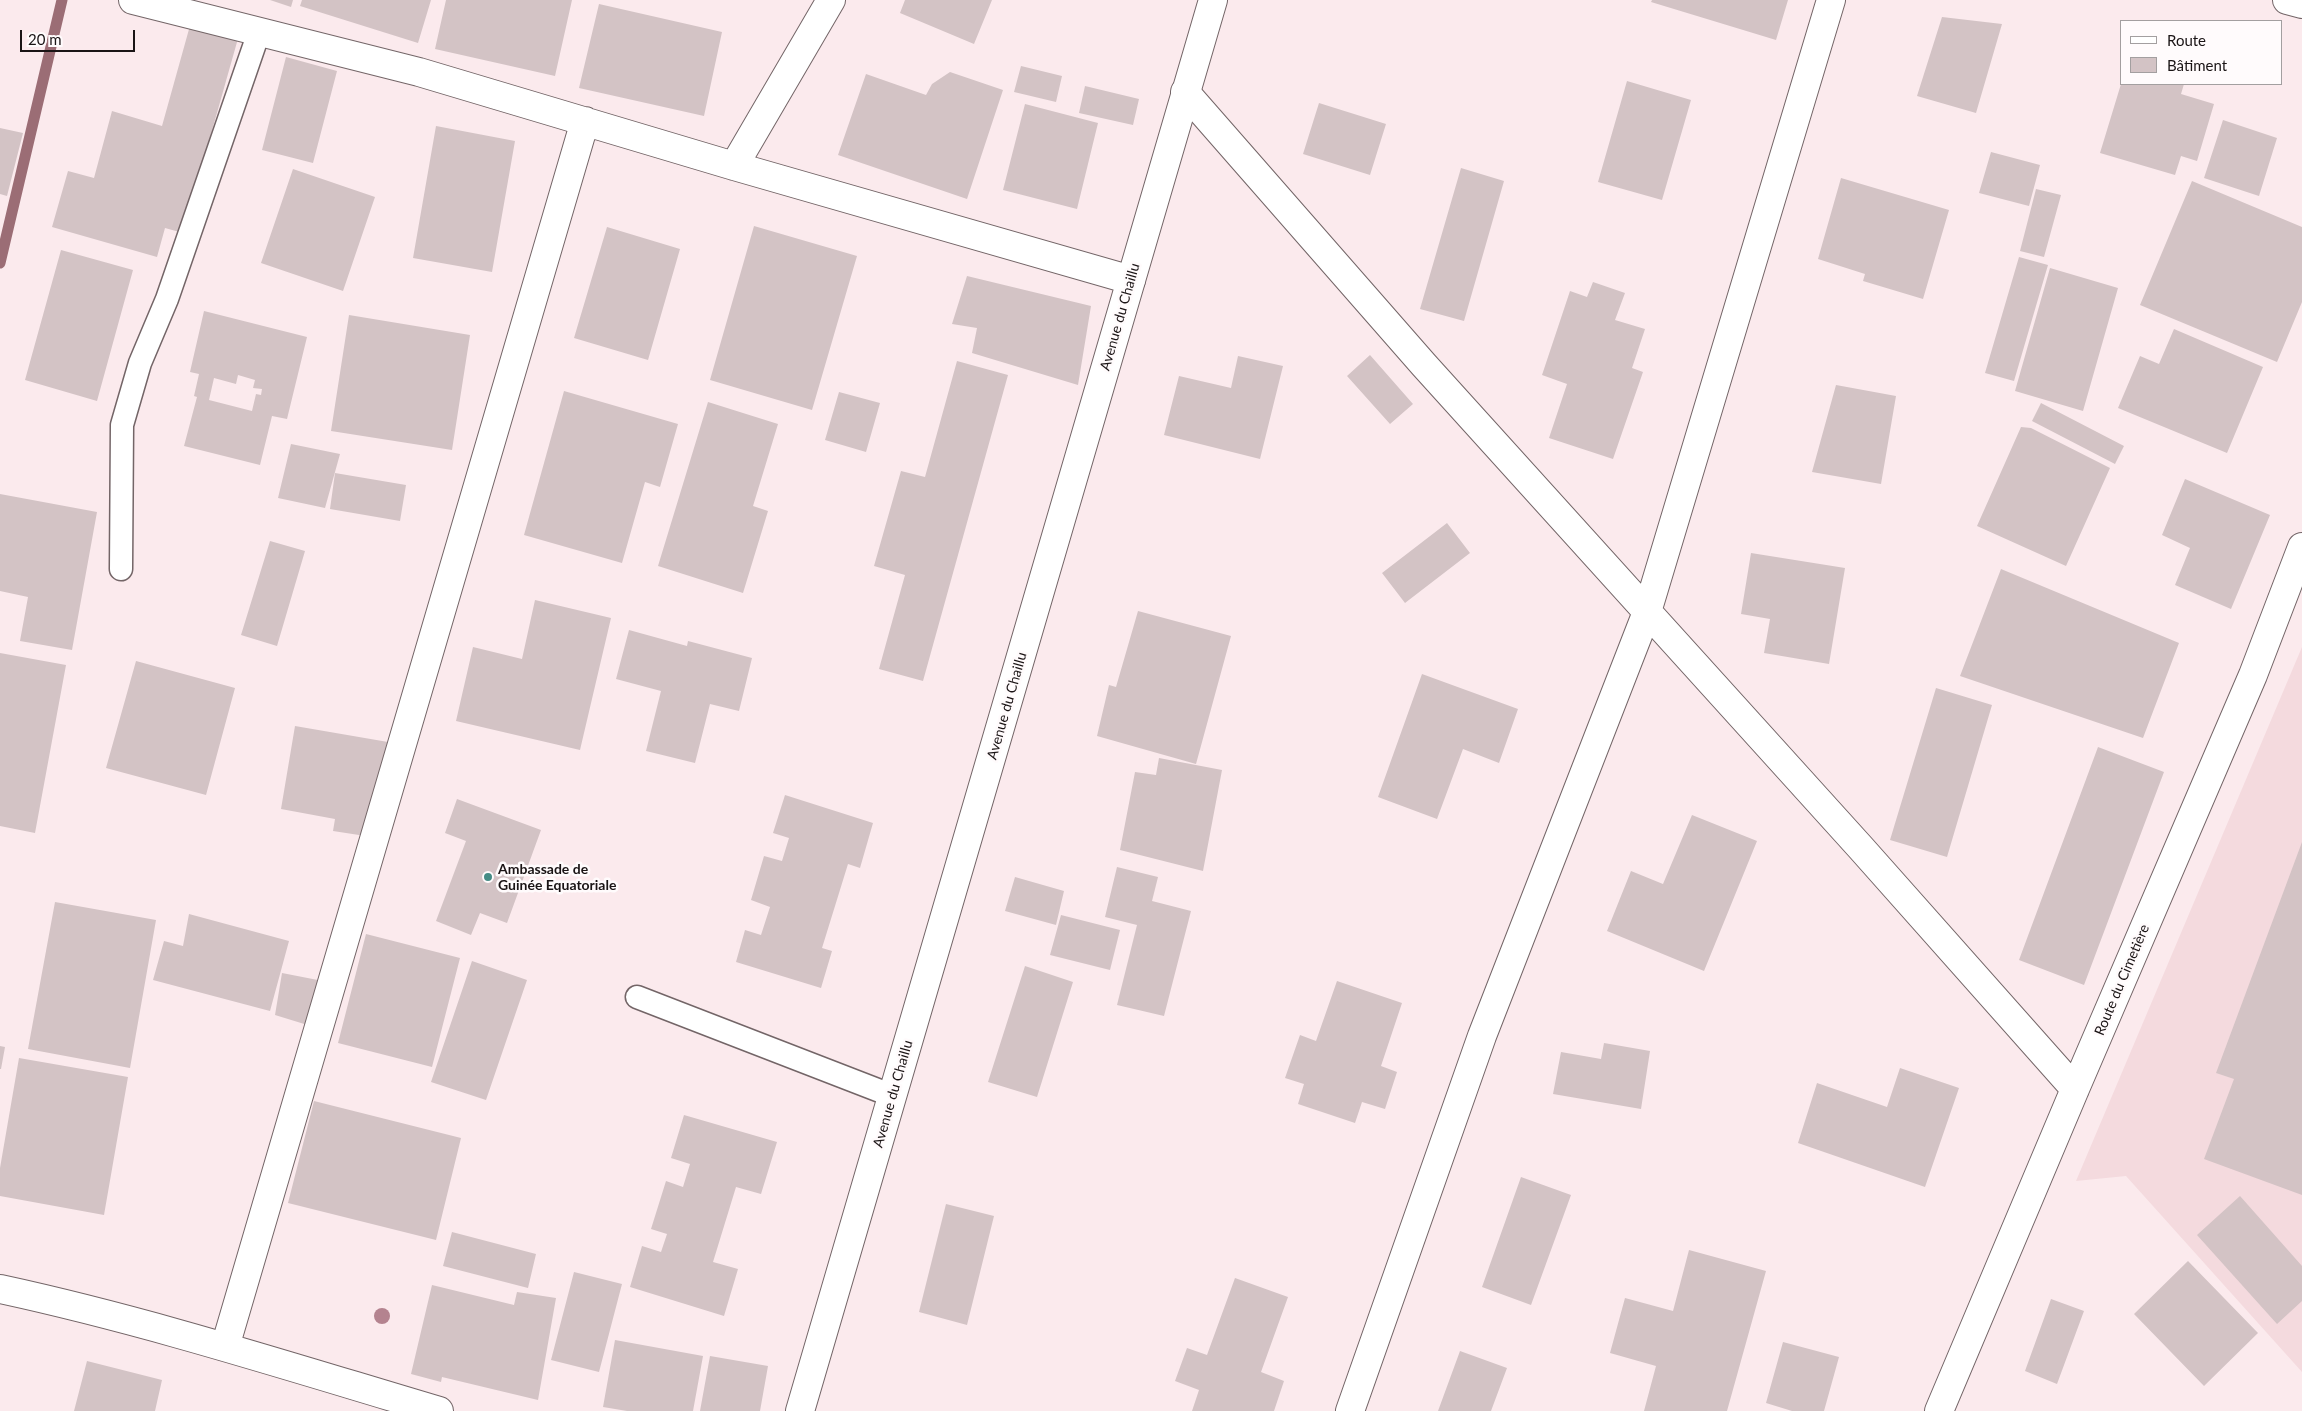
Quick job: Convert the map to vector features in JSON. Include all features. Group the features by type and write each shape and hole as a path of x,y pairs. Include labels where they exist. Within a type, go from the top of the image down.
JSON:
{"street":[{"path":"133,0 419,72 734,166 1131,280"},
{"path":"734,166 831,0"},
{"name":"Avenue du Chaillu","path":"800,1411 1212,0"},
{"path":"1350,1411 1482,1036 1646,612 1831,0"},
{"path":"2287,0 2302,4"},
{"path":"1185,92 1431,372 2075,1088"},
{"path":"224,1347 585,121"},
{"name":"Route du Cimetière","path":"1939,1411 2075,1088 2253,675 2302,547"},
{"path":"0,1289 53,1300 224,1347 439,1411"}],"lane":[{"path":"121,569 122,425 140,363 167,299 259,32"},
{"path":"637,997 893,1096"}],"shaded area":[{"path":"2302,647 2302,1372 2126,1176 2076,1181"}],"building":[{"path":"270,0 293,0 291,7"},
{"path":"302,0 431,0 418,43 300,6"},
{"path":"446,0 572,0 555,76 435,49"},
{"path":"905,0 992,0 974,44 900,13"},
{"path":"1652,0 1788,0 1776,40 1651,2"},
{"path":"599,4 722,32 704,116 579,88"},
{"path":"1942,17 2002,24 1976,113 1917,96"},
{"path":"191,22 239,35 183,233 165,228 157,257 52,227 68,171 94,178 112,111 162,126"},
{"path":"286,57 337,71 313,163 262,150"},
{"path":"1021,66 1062,76 1056,102 1014,92"},
{"path":"950,72 1003,90 967,199 838,155 866,74 926,95 932,84"},
{"path":"1627,81 1691,100 1662,200 1598,182"},
{"path":"2121,85 2184,85 2181,94 2214,104 2197,161 2181,156 2175,175 2100,153"},
{"path":"1085,86 1139,99 1133,125 1079,113"},
{"path":"1319,103 1386,124 1370,175 1303,154"},
{"path":"1025,104 1098,123 1077,209 1003,190"},
{"path":"2223,120 2277,138 2259,196 2204,178"},
{"path":"436,126 515,141 492,272 413,258"},
{"path":"0,128 23,133 7,196 0,194"},
{"path":"1991,152 2040,165 2029,206 1979,193"},
{"path":"1461,168 1504,181 1464,321 1420,309"},
{"path":"293,169 375,197 343,291 261,263"},
{"path":"1841,178 1949,210 1923,299 1863,281 1865,274 1818,259"},
{"path":"2192,181 2302,227 2302,302 2277,362 2140,305"},
{"path":"2036,189 2061,195 2044,257 2020,251"},
{"path":"754,226 857,256 812,410 710,380"},
{"path":"607,227 680,249 648,360 574,338"},
{"path":"61,250 133,270 97,401 25,380"},
{"path":"2019,257 2048,265 2014,381 1985,373"},
{"path":"2050,268 2118,288 2083,411 2015,391"},
{"path":"967,276 1091,306 1078,385 972,353 977,328 952,324"},
{"path":"1593,282 1625,293 1615,320 1645,329 1632,368 1643,372 1613,459 1549,438 1567,384 1542,375 1570,291 1587,297"},
{"path":"204,311 307,337 287,419 272,416 260,465 184,446 197,397 194,396 199,374 190,372","holes":["238,375 255,380 253,388 262,389 261,395 256,394 252,411 209,400 214,378 236,384"]},
{"path":"349,315 470,335 452,450 331,431"},
{"path":"2174,329 2263,367 2227,453 2118,408 2140,356 2159,364"},
{"path":"1370,355 1413,404 1390,424 1347,376"},
{"path":"1238,356 1283,366 1260,459 1164,435 1179,376 1231,388"},
{"path":"957,361 1008,375 923,681 879,669 905,575 874,566 901,471 925,477"},
{"path":"1836,385 1896,396 1881,484 1812,472"},
{"path":"564,391 678,424 660,487 645,482 622,563 524,535"},
{"path":"839,392 880,403 866,452 825,440"},
{"path":"708,402 778,424 753,506 768,511 743,593 658,566"},
{"path":"2041,403 2124,446 2115,464 2032,421"},
{"path":"2021,427 2031,428 2110,468 2066,566 1977,526"},
{"path":"291,444 340,454 325,508 278,498"},
{"path":"335,473 406,485 400,521 330,509"},
{"path":"2185,479 2270,515 2231,609 2175,585 2190,548 2162,535"},
{"path":"0,494 97,512 72,650 20,641 28,597 0,591"},
{"path":"1447,523 1470,553 1405,603 1382,573"},
{"path":"270,541 305,551 277,646 241,635"},
{"path":"1751,553 1845,568 1829,664 1764,653 1770,619 1741,614"},
{"path":"2001,569 2179,643 2143,738 1960,676"},
{"path":"535,600 611,618 580,750 456,721 473,647 522,659"},
{"path":"1138,611 1231,636 1196,764 1097,736 1109,685 1116,687"},
{"path":"629,630 687,646 688,641 752,658 739,711 710,704 695,763 646,751 661,691 616,679"},
{"path":"0,653 66,665 35,833 0,826"},
{"path":"136,661 235,688 206,795 106,768"},
{"path":"1422,674 1518,709 1499,763 1463,749 1437,819 1378,797"},
{"path":"1936,688 1992,705 1947,857 1890,840"},
{"path":"295,726 388,742 372,837 333,831 335,819 281,809"},
{"path":"2098,747 2164,772 2084,985 2019,960"},
{"path":"1159,758 1222,770 1203,871 1120,850 1135,772 1156,775"},
{"path":"785,795 873,823 860,868 848,864 822,948 832,951 821,988 736,962 745,930 761,935 770,907 751,900 764,856 782,861 789,838 773,833"},
{"name":"Ambassade de Guinée Equatoriale","path":"457,799 541,830 507,923 480,913 471,935 436,921 466,841 445,833"},
{"path":"1692,815 1757,841 1704,971 1607,931 1631,871 1663,884"},
{"path":"2302,842 2302,1195 2204,1159 2234,1079 2216,1073"},
{"path":"1117,867 1158,877 1152,901 1191,911 1164,1016 1117,1005 1137,925 1105,917"},
{"path":"1015,877 1064,891 1056,925 1005,911"},
{"path":"55,902 156,920 130,1068 28,1049"},
{"path":"189,914 289,941 270,1011 153,980 164,941 183,946"},
{"path":"1061,915 1120,930 1110,970 1050,955"},
{"path":"366,934 460,958 432,1067 338,1043"},
{"path":"472,961 527,980 486,1100 431,1082"},
{"path":"1025,966 1073,982 1037,1097 988,1082"},
{"path":"282,973 328,982 314,1027 275,1015"},
{"path":"1337,981 1402,1003 1381,1066 1397,1072 1385,1109 1362,1102 1355,1123 1298,1104 1304,1084 1285,1078 1300,1035 1316,1041"},
{"path":"1604,1043 1650,1051 1641,1109 1553,1094 1561,1052 1601,1059"},
{"path":"0,1046 5,1047 1,1069 0,1069"},
{"path":"19,1058 128,1077 104,1215 0,1196 0,1168"},
{"path":"1900,1068 1959,1088 1925,1187 1798,1143 1817,1083 1887,1107"},
{"path":"314,1101 461,1138 436,1240 288,1203"},
{"path":"684,1115 777,1142 761,1194 736,1187 713,1262 738,1269 724,1316 630,1287 642,1246 661,1252 667,1234 651,1229 666,1181 683,1187 690,1164 671,1158"},
{"path":"1521,1177 1571,1195 1531,1305 1482,1287"},
{"path":"2240,1196 2302,1266 2302,1301 2277,1324 2197,1235"},
{"path":"946,1204 994,1216 967,1325 919,1312"},
{"path":"452,1232 536,1254 528,1288 443,1266"},
{"path":"1689,1250 1766,1271 1727,1411 1644,1411 1656,1366 1610,1353 1625,1298 1673,1311"},
{"path":"2188,1261 2258,1333 2204,1386 2134,1314"},
{"path":"574,1272 622,1284 599,1372 551,1360"},
{"path":"1235,1278 1288,1297 1261,1372 1284,1381 1274,1411 1192,1411 1199,1390 1175,1381 1187,1348 1207,1355"},
{"path":"432,1285 514,1305 517,1292 556,1298 538,1400 442,1377 441,1382 411,1374"},
{"path":"2051,1299 2084,1311 2057,1384 2025,1371"},
{"path":"615,1340 703,1356 693,1411 627,1411 603,1407"},
{"path":"1783,1342 1839,1357 1824,1411 1792,1411 1766,1403"},
{"path":"1460,1351 1507,1368 1491,1411 1438,1411"},
{"path":"710,1356 768,1366 760,1411 700,1411"},
{"path":"87,1361 162,1380 155,1411 74,1411"}],"waterway":[{"path":"0,263 62,0"}],"place":[{"name":"Ambassade de Guinée Equatoriale","path":"488,877"}]}
